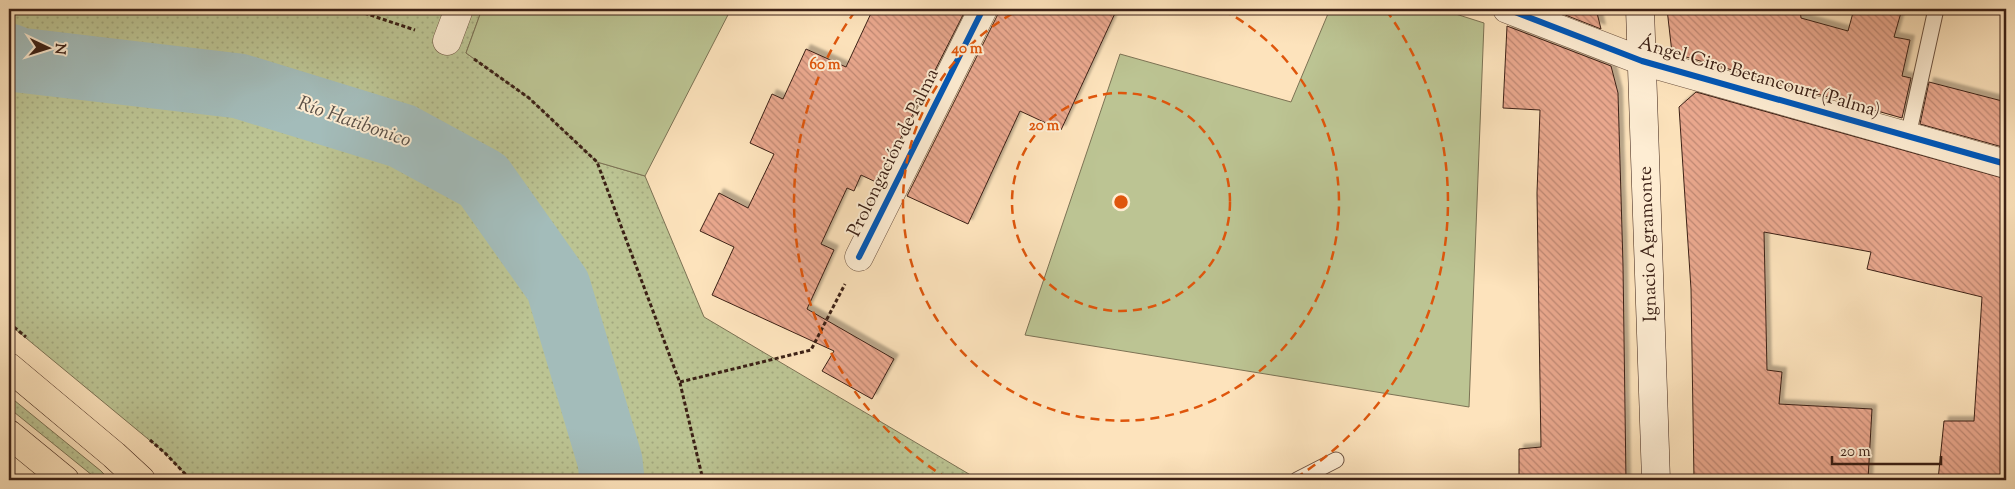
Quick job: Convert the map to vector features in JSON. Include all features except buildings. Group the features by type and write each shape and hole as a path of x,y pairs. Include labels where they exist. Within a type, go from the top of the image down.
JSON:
{"main road":[{"path":"9,368 114,455 141,480"},
{"path":"9,434 65,480"}],"street":[{"path":"447,40 459,9"},
{"name":"Prolongación de Palma","path":"859,257 983,9"},
{"name":"Ángel Ciro Betancourt (Palma)","path":"1507,9 1642,61 2006,164"},
{"name":"Ignacio Agramonte","path":"1640,9 1656,480"}],"lane":[{"path":"1908,136 1936,9"},
{"path":"1297,480 1336,460"}],"path":[{"path":"352,9 447,40 529,98 597,162 680,382 704,480"},
{"path":"680,382 811,350 859,257"}],"green space":[{"path":"9,9 482,9 466,53 529,98 597,162 645,176 704,317 979,480 191,480 165,453 9,324"},
{"path":"482,9 731,9 645,176 597,162 529,98 466,53"},
{"path":"1330,9 1440,9 1484,23 1469,407 1025,335 1120,54 1291,102"},
{"path":"9,396 110,480 98,480 9,408"}],"waterway":[{"name":"Río Hatibonico","path":"9,56 19,60 239,86 402,136 483,180 558,286 610,461 612,480"}],"cycle path":[{"path":"859,257 983,9"},
{"path":"1507,9 1642,61 2006,164"}]}
